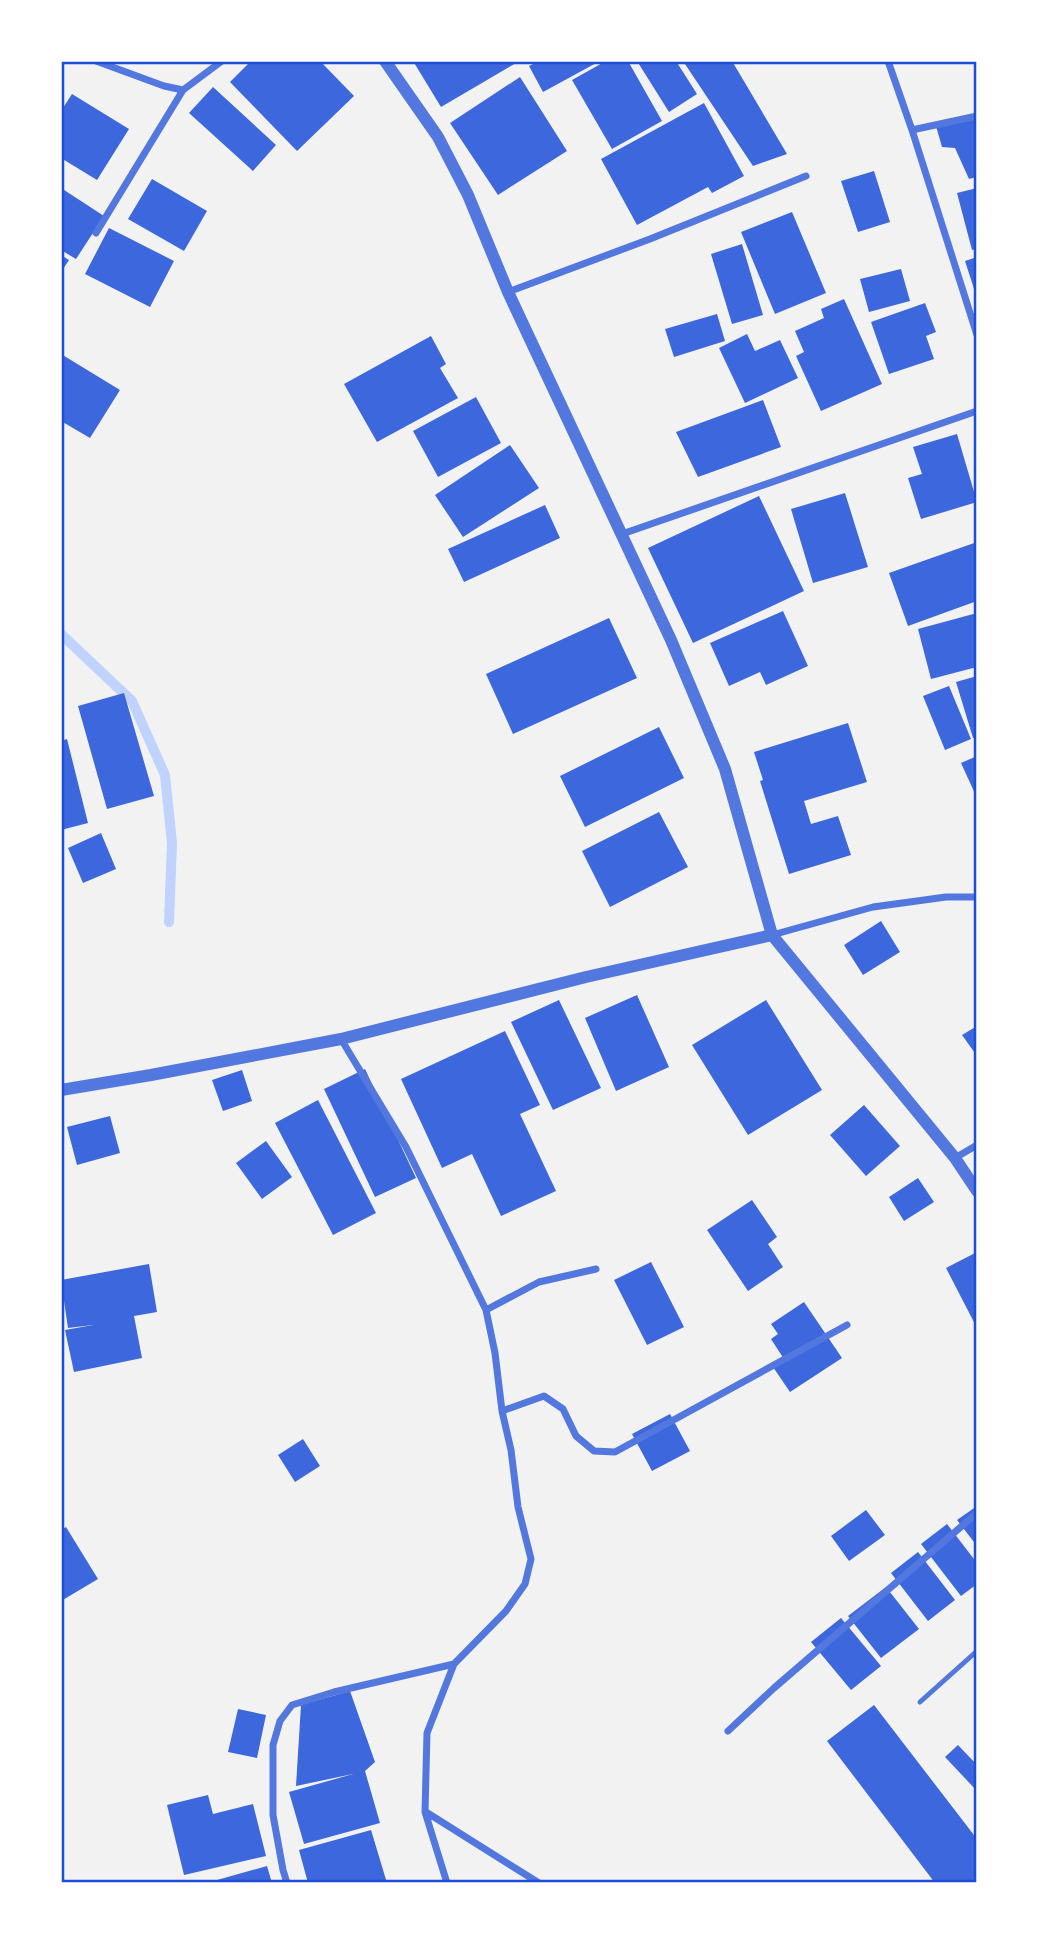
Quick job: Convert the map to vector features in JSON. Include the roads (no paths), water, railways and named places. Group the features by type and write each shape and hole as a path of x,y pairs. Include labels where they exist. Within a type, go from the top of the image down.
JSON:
{"street":[{"path":"96,61 164,86 183,90"},
{"path":"96,233 183,90 222,61"},
{"path":"385,61 438,137 468,195 508,292 671,640 725,769 772,935 955,1158 977,1191"},
{"path":"888,61 977,335"},
{"path":"912,130 977,116"},
{"path":"508,292 650,239 806,176"},
{"path":"622,534 977,411"},
{"path":"61,1090 341,1039 586,977 772,935 873,907 946,897 977,897"},
{"path":"341,1039 407,1147 486,1310 511,1450 518,1507 531,1559 525,1584 506,1611 454,1664 428,1733 425,1812 447,1883"},
{"path":"955,1158 977,1145"},
{"path":"486,1310 539,1282 596,1269"},
{"path":"502,1411 544,1396 563,1409 576,1436 594,1451 615,1452 847,1325"},
{"path":"728,1731 977,1513"},
{"path":"288,1883 273,1815 273,1745 280,1721 292,1705 334,1692 454,1664"},
{"path":"425,1812 538,1883"}],"lane":[{"path":"920,1702 977,1651"}],"waterway":[{"path":"61,634 132,701 165,775 172,843 169,922"}]}
